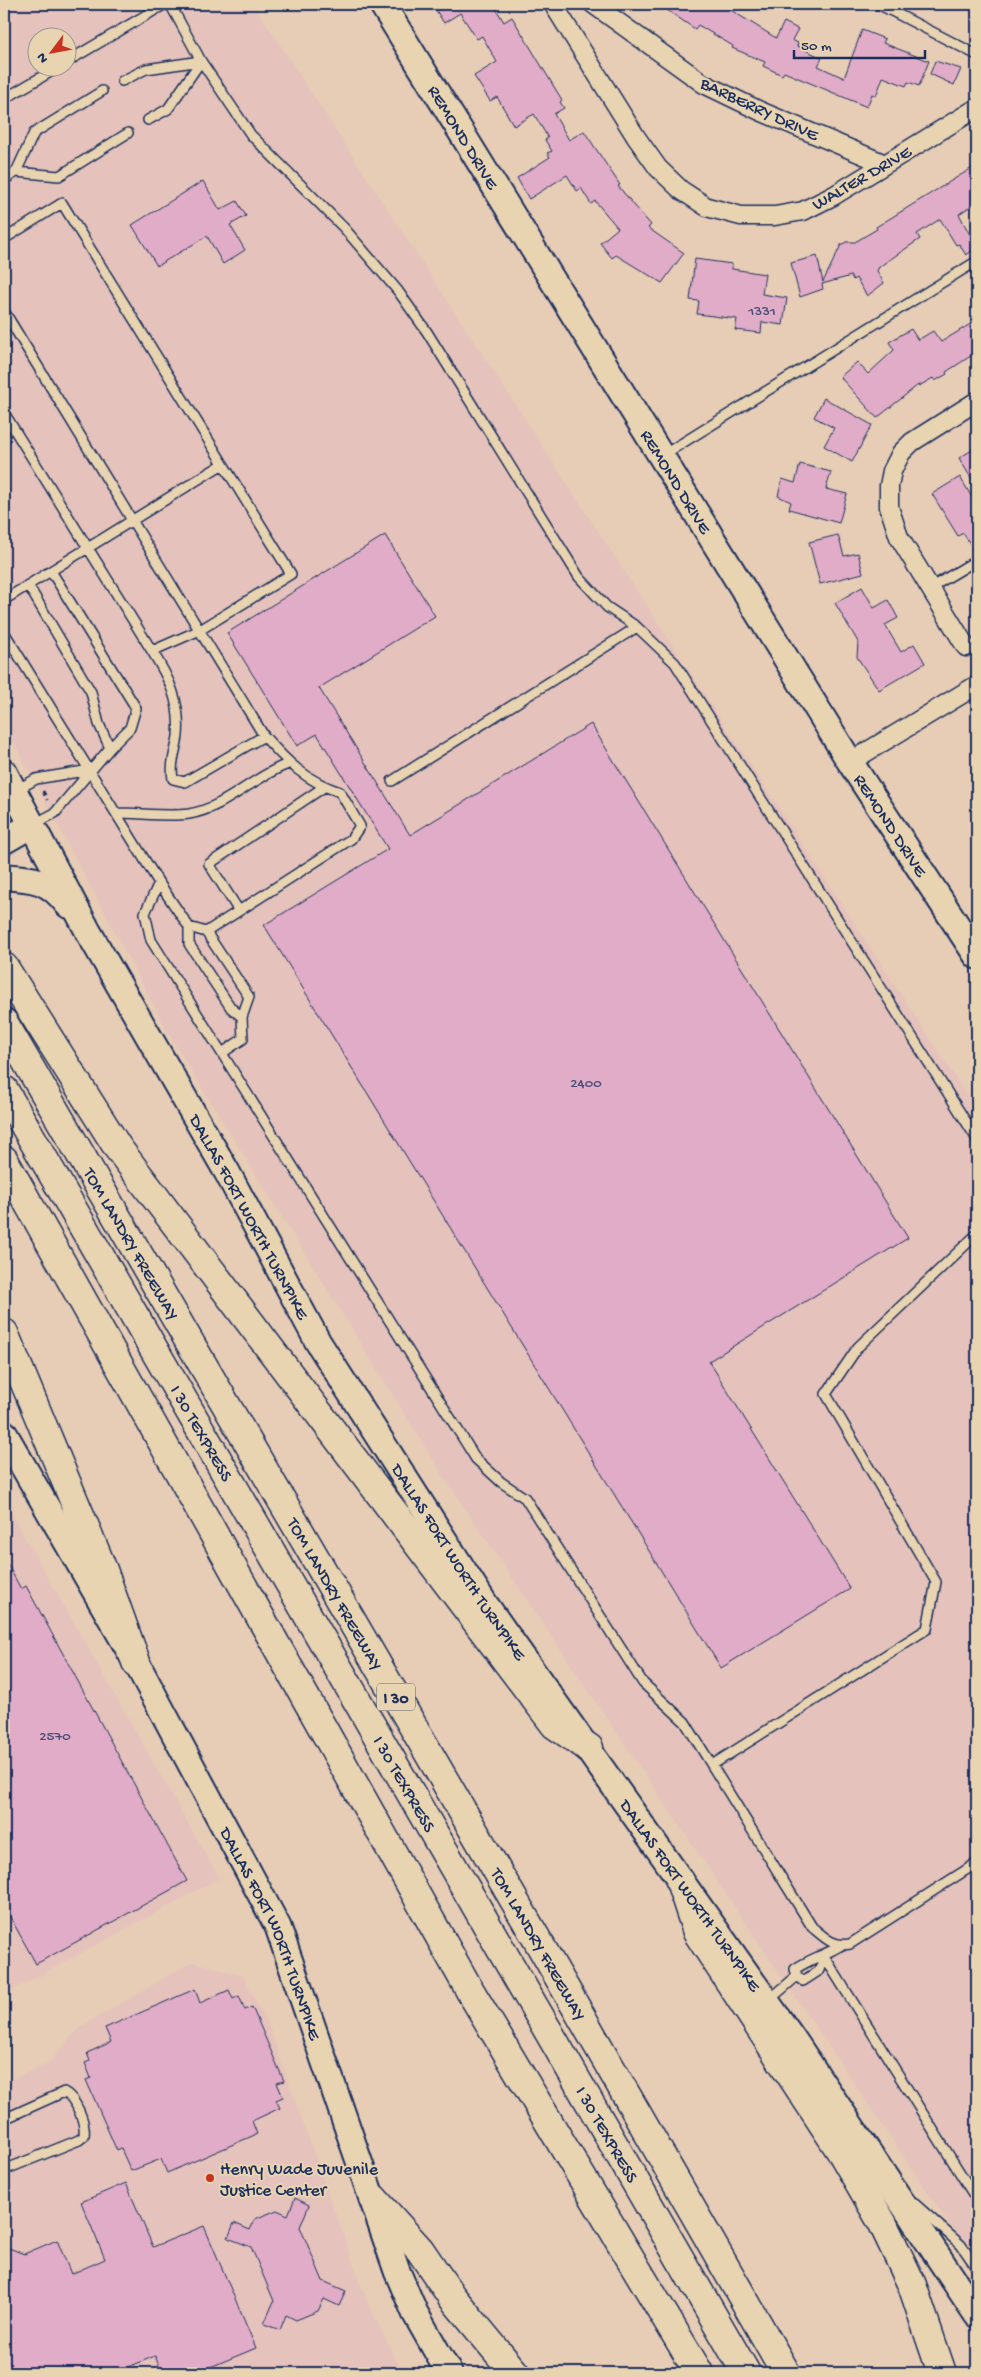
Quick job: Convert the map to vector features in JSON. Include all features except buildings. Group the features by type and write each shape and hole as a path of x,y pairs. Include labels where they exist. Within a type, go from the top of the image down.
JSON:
{"highway":[{"path":"4,967 84,1097 152,1195 554,1725 589,1748"},
{"name":"TOM LANDRY FREEWAY","path":"4,1023 530,1927 786,2373"},
{"name":"I 30 TEXPRESS","path":"4,1090 746,2373"},
{"path":"4,1160 464,1981 699,2373"},
{"path":"4,1333 103,1570 136,1662"},
{"path":"680,1881 696,1932 842,2153 883,2224 912,2285 942,2373"},
{"path":"373,2198 420,2250 452,2297 515,2373"}],"main road":[{"name":"REMOND DRIVE","path":"382,4 850,762 977,956"},
{"name":"DALLAS FORT WORTH TURNPIKE","path":"7,787 32,825 89,933 227,1172 318,1342 485,1604 589,1748 766,2002 888,2180 977,2315"},
{"path":"4,841 32,825"},
{"path":"4,877 34,878 58,892 89,933"},
{"name":"DALLAS FORT WORTH TURNPIKE","path":"4,1433 136,1662 278,1927 397,2271 415,2313 449,2373"}],"street":[{"name":"WALTER DRIVE","path":"553,4 636,137 658,168 681,190 708,207 741,216 775,216 803,211 833,196 977,108"},
{"name":"BARBERRY DRIVE","path":"593,4 704,84 760,111 885,164"},
{"path":"966,646 892,523 889,493 892,471 912,442 977,400"},
{"path":"850,762 977,685"}],"lane":[{"path":"78,55 165,4"},
{"path":"170,4 201,61 251,135 344,228 398,291 432,340 579,577 607,607 637,627 675,663 977,1139"},
{"path":"878,4 977,55"},
{"path":"122,81 146,69 201,61"},
{"path":"148,120 168,108 201,61"},
{"path":"4,98 39,78"},
{"path":"4,180 16,172 34,133 102,91"},
{"path":"16,172 59,176 128,133"},
{"path":"4,239 62,203 291,574 200,630 152,651"},
{"path":"660,457 977,261"},
{"path":"4,311 264,736 288,764 324,787 340,792 360,826 351,839 206,932"},
{"path":"4,413 169,677 176,698 178,735 171,767 173,778 185,782 264,736"},
{"path":"4,600 223,464"},
{"path":"930,588 977,560"},
{"path":"32,825 55,813 90,770 130,728 136,708 51,571"},
{"path":"28,585 91,692 99,724 110,748"},
{"path":"392,781 637,627"},
{"path":"4,632 158,883 189,927 189,944 231,1008 242,1018"},
{"path":"116,813 189,814 230,796 272,769 288,764"},
{"path":"7,787 36,779 90,770"},
{"path":"238,911 208,864 324,787"},
{"path":"158,883 145,913 151,940 476,1460 501,1482 525,1498 643,1683 685,1722 812,1927 829,1942 840,1946"},
{"path":"189,927 206,932 249,997 242,1018 243,1039 222,1053"},
{"path":"712,1765 927,1629 936,1582 826,1394 858,1347 977,1234"},
{"path":"824,1956 820,1970 803,1981 797,1976 795,1969 812,1957 824,1956 840,1946 850,1944 977,1863"},
{"path":"824,1956 977,2200"},
{"path":"766,2002 797,1976"},
{"path":"4,2119 64,2092 75,2104 85,2130 84,2136 79,2140 4,2170"},
{"path":"888,2180 961,2245 977,2268"}],"path":[{"path":"43,791 47,800"}],"shaded area":[{"path":"4,4 253,4 977,1111 977,2265 444,1477 173,1041 4,724"},
{"path":"4,1501 219,1878 4,1995"},
{"path":"192,1962 243,1976 268,2025 365,2297 402,2373 4,2373 4,2083 49,2063 79,2028"}],"place":[{"name":"Henry Wade Juvenile Justice Center","path":"210,2178"}]}
